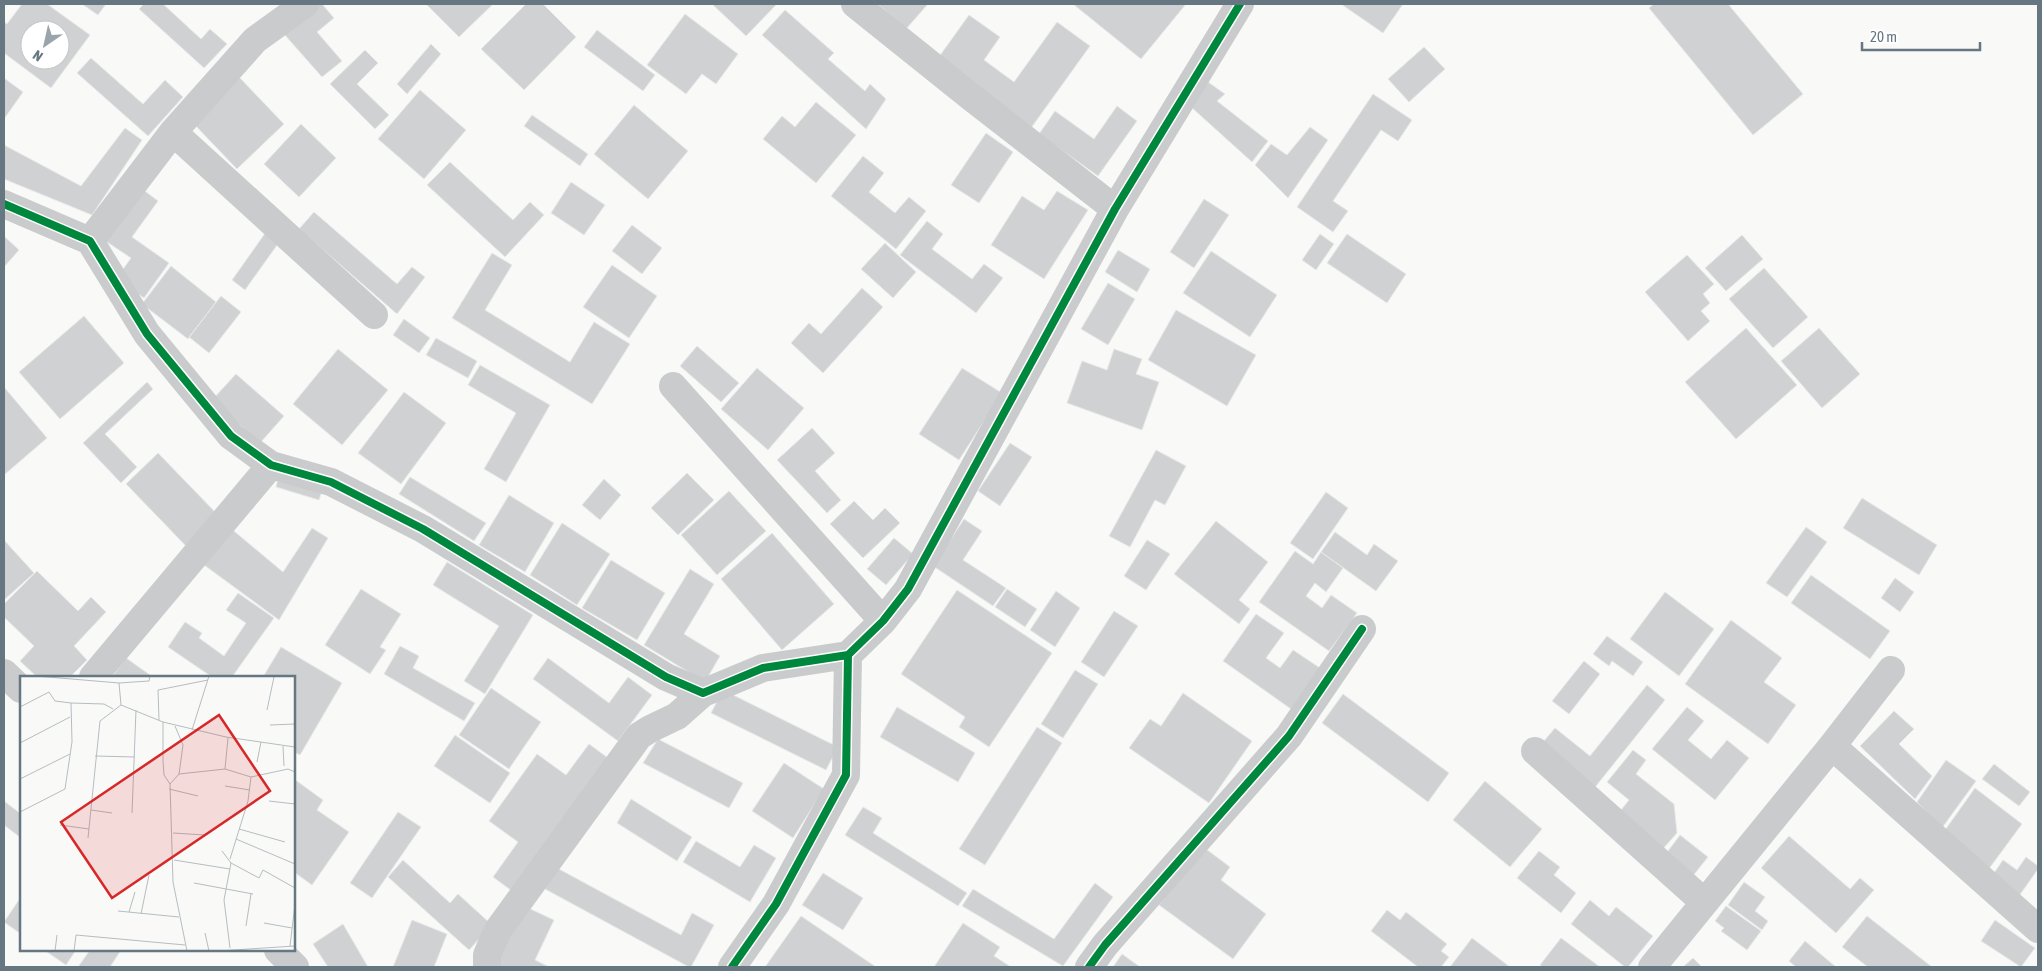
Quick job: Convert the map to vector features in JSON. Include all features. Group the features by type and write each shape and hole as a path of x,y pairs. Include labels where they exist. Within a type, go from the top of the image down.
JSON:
{"street":[{"path":"90,241 173,132 255,40 305,4"},
{"path":"855,4 978,103 1115,209"},
{"path":"487,967 487,954 498,930 639,736 650,728 677,716 703,694 763,668 848,655 883,621 908,589 1115,209 1240,4"},
{"path":"173,132 374,315"},
{"path":"4,204 90,241 147,334 231,436 271,465 331,482 423,529 666,677 703,694"},
{"path":"672,386 883,621"},
{"path":"94,676 271,465"},
{"path":"1089,967 1105,945 1289,736 1362,629"},
{"path":"732,967 776,904 846,775 848,655"},
{"path":"1652,967 1832,746 1891,670"},
{"path":"4,673 20,688"},
{"path":"1832,746 2038,929"},
{"path":"1535,751 1704,902"},
{"path":"279,951 294,967"}],"building":[{"path":"22,4 47,4 69,20 20,20 20,65 4,53 4,22 7,24"},
{"path":"82,4 106,4 98,15"},
{"path":"144,4 163,4 201,39 210,29 227,44 204,68 139,9"},
{"path":"320,4 334,18 317,32 342,61 322,77 284,34"},
{"path":"426,4 493,4 459,37"},
{"path":"526,4 543,4 576,37 524,90 481,49"},
{"path":"712,4 777,4 746,36"},
{"path":"878,4 928,4 906,29"},
{"path":"1073,4 1186,4 1141,59"},
{"path":"1341,4 1403,4 1383,33"},
{"path":"1654,4 1728,4 1803,94 1753,135 1649,8"},
{"path":"785,10 834,53 828,59 865,91 870,84 886,99 866,129 762,35"},
{"path":"685,14 738,54 716,84 702,74 686,94 647,65"},
{"path":"969,15 1000,37 984,60 1014,82 1057,22 1090,46 1031,128 936,61"},
{"path":"70,21 90,35 70,62"},
{"path":"597,30 655,75 643,91 584,47"},
{"path":"431,44 441,54 407,94 397,84"},
{"path":"1424,47 1445,69 1409,102 1388,79"},
{"path":"365,50 378,63 357,84 389,115 375,129 330,84"},
{"path":"91,58 143,104 165,80 183,97 148,136 77,73"},
{"path":"27,70 64,70 51,88"},
{"path":"239,77 284,124 237,169 192,122"},
{"path":"4,78 23,92 4,119"},
{"path":"1208,82 1225,94 1217,101 1268,141 1252,162 1190,106"},
{"path":"420,90 466,130 424,179 378,139"},
{"path":"1373,94 1412,120 1398,141 1381,130 1333,201 1348,211 1333,232 1297,207"},
{"path":"816,102 856,135 816,183 763,139 782,116 795,127"},
{"path":"634,105 688,151 648,199 594,154"},
{"path":"1117,106 1137,121 1098,176 1039,134 1055,111 1094,139"},
{"path":"532,115 588,154 580,166 524,126"},
{"path":"301,124 336,158 299,197 264,164"},
{"path":"1310,127 1328,140 1288,198 1255,165 1271,144 1287,155"},
{"path":"125,128 142,140 92,215 4,179 4,145 81,186"},
{"path":"986,133 1013,152 979,203 951,185"},
{"path":"863,156 884,173 869,192 895,213 909,197 926,211 896,249 831,196"},
{"path":"450,162 513,220 530,202 544,215 505,257 427,185"},
{"path":"571,182 605,205 584,235 551,213"},
{"path":"141,188 158,201 132,237 169,263 144,298 116,279 131,258 104,240"},
{"path":"1057,191 1088,210 1044,279 991,245 1022,196 1044,210"},
{"path":"1204,199 1229,215 1194,268 1170,252"},
{"path":"314,212 397,284 412,267 425,277 397,314 299,229"},
{"path":"927,221 943,234 932,249 972,279 984,264 1003,278 976,313 900,255"},
{"path":"632,225 662,248 642,274 612,251"},
{"path":"266,232 280,241 245,290 232,280"},
{"path":"1320,234 1334,244 1316,270 1302,260"},
{"path":"1347,234 1406,274 1387,303 1327,263"},
{"path":"1742,235 1763,259 1726,291 1705,268"},
{"path":"4,236 19,250 4,267"},
{"path":"885,243 916,272 893,298 861,269"},
{"path":"1118,250 1150,269 1137,292 1105,272"},
{"path":"1211,251 1277,295 1250,337 1183,293"},
{"path":"492,253 512,265 485,310 570,362 594,322 630,344 592,404 452,318"},
{"path":"1687,255 1714,284 1703,294 1710,303 1701,311 1710,321 1688,341 1645,292"},
{"path":"612,265 657,296 629,338 583,307"},
{"path":"171,266 216,302 188,339 142,304"},
{"path":"1764,268 1808,317 1773,348 1729,299"},
{"path":"1108,283 1135,299 1108,345 1081,329"},
{"path":"862,288 883,307 823,373 791,343 809,323 821,334"},
{"path":"221,296 241,312 209,353 189,337"},
{"path":"1176,310 1256,355 1227,406 1148,360"},
{"path":"84,316 124,363 60,419 19,372"},
{"path":"404,319 430,338 419,353 393,335"},
{"path":"1746,328 1797,385 1736,439 1685,382"},
{"path":"1819,328 1860,374 1822,408 1781,361"},
{"path":"436,338 477,361 468,378 426,355"},
{"path":"697,346 739,383 721,402 680,366"},
{"path":"338,349 388,390 342,445 293,404"},
{"path":"1114,349 1142,359 1136,374 1159,382 1142,430 1067,403 1082,361 1107,370"},
{"path":"480,365 550,405 506,482 484,469 516,413 468,385"},
{"path":"757,368 804,408 768,450 721,409"},
{"path":"962,368 1002,393 959,460 919,434"},
{"path":"236,374 284,416 260,443 212,400"},
{"path":"147,382 153,389 105,434 137,467 121,483 83,443"},
{"path":"4,387 47,438 4,475"},
{"path":"404,392 446,423 401,484 358,453"},
{"path":"812,428 835,453 815,471 841,500 827,513 777,460"},
{"path":"1010,443 1032,457 1000,506 978,491"},
{"path":"1156,450 1186,466 1165,505 1155,500 1130,547 1109,536"},
{"path":"158,453 218,515 186,546 126,484"},
{"path":"687,473 714,500 678,535 651,508"},
{"path":"279,475 323,488 319,500 276,487"},
{"path":"410,477 486,523 474,541 399,494"},
{"path":"604,479 621,495 600,520 582,505"},
{"path":"729,491 766,531 717,575 681,535"},
{"path":"1326,492 1348,508 1313,559 1290,543"},
{"path":"509,495 554,523 525,572 479,545"},
{"path":"1862,498 1937,545 1919,575 1843,528"},
{"path":"854,501 873,520 885,508 900,523 863,558 830,524"},
{"path":"964,519 982,531 963,560 1006,588 993,606 933,566"},
{"path":"1216,521 1268,562 1239,600 1250,609 1239,624 1174,574"},
{"path":"562,523 610,554 577,605 530,575"},
{"path":"228,526 283,572 312,528 328,538 279,620 200,562"},
{"path":"1806,527 1827,542 1787,597 1766,583"},
{"path":"1335,532 1367,555 1374,544 1398,561 1376,591 1321,552"},
{"path":"772,533 834,604 782,650 721,579"},
{"path":"894,538 913,554 886,585 867,569"},
{"path":"4,540 34,573 4,600"},
{"path":"1147,540 1170,554 1146,590 1124,576"},
{"path":"1295,551 1313,564 1321,552 1343,568 1326,592 1315,583 1306,596 1322,608 1331,595 1357,613 1329,651 1259,602"},
{"path":"611,560 665,593 637,640 582,608"},
{"path":"447,562 533,615 485,694 464,681 499,626 433,585"},
{"path":"690,569 714,584 684,634 720,656 705,682 644,645"},
{"path":"37,571 78,611 91,597 106,612 74,646 87,660 71,676 36,676 20,661 34,646 4,617 4,604"},
{"path":"1811,575 1890,631 1870,659 1791,603"},
{"path":"1895,578 1914,592 1900,612 1881,598"},
{"path":"361,589 401,614 380,647 386,650 370,674 325,645"},
{"path":"1007,589 1037,609 1025,627 995,607"},
{"path":"957,590 1052,653 989,747 959,727 965,717 901,674"},
{"path":"1056,591 1080,608 1055,647 1030,630"},
{"path":"1665,592 1714,629 1679,676 1630,639"},
{"path":"238,593 274,618 233,676 211,676 168,647 185,622 202,633 199,638 224,656 246,623 226,610"},
{"path":"1114,611 1138,626 1104,677 1081,662"},
{"path":"1256,614 1284,633 1266,658 1280,668 1293,650 1320,668 1291,709 1223,661"},
{"path":"1731,620 1782,658 1764,682 1796,705 1768,744 1685,684"},
{"path":"1607,636 1643,662 1633,676 1612,661 1609,666 1593,654"},
{"path":"400,646 419,656 413,668 475,703 464,721 384,674"},
{"path":"281,647 342,683 300,755 295,752 295,676 264,676"},
{"path":"126,658 152,676 113,676"},
{"path":"548,658 609,703 628,677 652,695 618,741 533,679"},
{"path":"1584,661 1600,674 1569,714 1552,701"},
{"path":"1075,670 1098,684 1063,738 1041,724"},
{"path":"1647,685 1665,700 1592,791 1538,748 1555,728 1590,756"},
{"path":"491,688 541,722 509,769 459,735"},
{"path":"723,690 838,747 826,770 711,713"},
{"path":"1183,693 1252,741 1209,803 1129,748 1150,719 1161,726"},
{"path":"1343,694 1449,773 1428,802 1322,723"},
{"path":"897,707 975,753 958,782 880,737"},
{"path":"1687,707 1704,721 1688,740 1711,759 1727,740 1749,758 1715,800 1652,749"},
{"path":"1894,711 1914,729 1899,744 1932,776 1915,799 1860,746"},
{"path":"1037,727 1062,743 985,865 959,849"},
{"path":"455,735 510,773 490,803 434,766"},
{"path":"658,739 743,783 729,808 643,763"},
{"path":"589,744 608,758 512,891 493,877 518,842 489,821 537,754 566,775"},
{"path":"1633,750 1646,760 1636,774 1674,804 1677,833 1661,851 1617,815 1629,800 1607,782"},
{"path":"1946,760 1976,781 1942,828 1917,802"},
{"path":"784,763 824,789 793,838 752,811"},
{"path":"1994,764 2030,792 2019,806 1982,779"},
{"path":"295,780 323,800 317,810 349,832 312,885 295,873"},
{"path":"1485,781 1542,829 1510,867 1453,820"},
{"path":"1975,788 2022,824 1988,870 1945,830"},
{"path":"631,799 692,837 677,861 617,823"},
{"path":"4,801 20,813 20,837 4,825"},
{"path":"863,807 882,818 873,833 967,893 958,906 845,835"},
{"path":"398,812 421,827 372,898 350,883"},
{"path":"1680,835 1708,857 1692,877 1665,855"},
{"path":"1789,836 1850,889 1860,878 1874,890 1836,933 1761,868"},
{"path":"696,841 740,867 754,845 776,858 750,902 683,862"},
{"path":"1202,846 1230,867 1221,880 1266,914 1233,959 1159,905"},
{"path":"1539,851 1560,867 1554,875 1576,893 1561,913 1517,878"},
{"path":"2026,857 2038,866 2038,869 2017,899 1994,873 2003,860 2017,870"},
{"path":"403,860 450,903 458,894 492,925 469,950 388,877"},
{"path":"557,868 681,935 692,913 714,925 691,967 689,967 545,889"},
{"path":"823,873 863,898 843,930 802,905"},
{"path":"1744,882 1765,897 1755,911 1768,921 1762,930 1728,905"},
{"path":"1095,883 1113,897 1063,966 962,906 973,889 1054,939"},
{"path":"20,898 20,933 4,922"},
{"path":"1590,900 1609,916 1616,907 1653,936 1628,967 1625,967 1571,924"},
{"path":"524,906 554,920 535,960 549,967 495,967"},
{"path":"1726,906 1761,931 1747,950 1721,931 1724,928 1715,921"},
{"path":"1387,910 1400,920 1406,912 1447,944 1441,951 1449,957 1441,967 1418,967 1371,931"},
{"path":"801,916 876,967 765,967"},
{"path":"1867,916 1932,967 1868,967 1842,947"},
{"path":"412,920 447,934 434,967 393,967"},
{"path":"1995,920 2035,948 2021,967 1981,941"},
{"path":"963,923 1000,947 994,956 1011,967 934,967"},
{"path":"343,924 368,967 328,967 313,944"},
{"path":"1472,938 1510,967 1450,967"},
{"path":"1561,938 1600,967 1543,967 1540,965"},
{"path":"1805,941 1836,967 1796,967 1789,961"},
{"path":"45,951 75,951 66,965"},
{"path":"89,951 120,951 110,967 78,967"},
{"path":"1122,954 1140,967 1113,967"},
{"path":"1693,958 1702,967 1683,967"}],"cycle path":[{"path":"732,967 776,904 846,775 848,655 883,621 908,589 1115,209 1240,4"},
{"path":"4,204 90,241 147,334 231,436 271,465 331,482 423,529 666,677 703,693 763,668 848,655"},
{"path":"1089,967 1105,945 1289,736 1362,629"}]}
